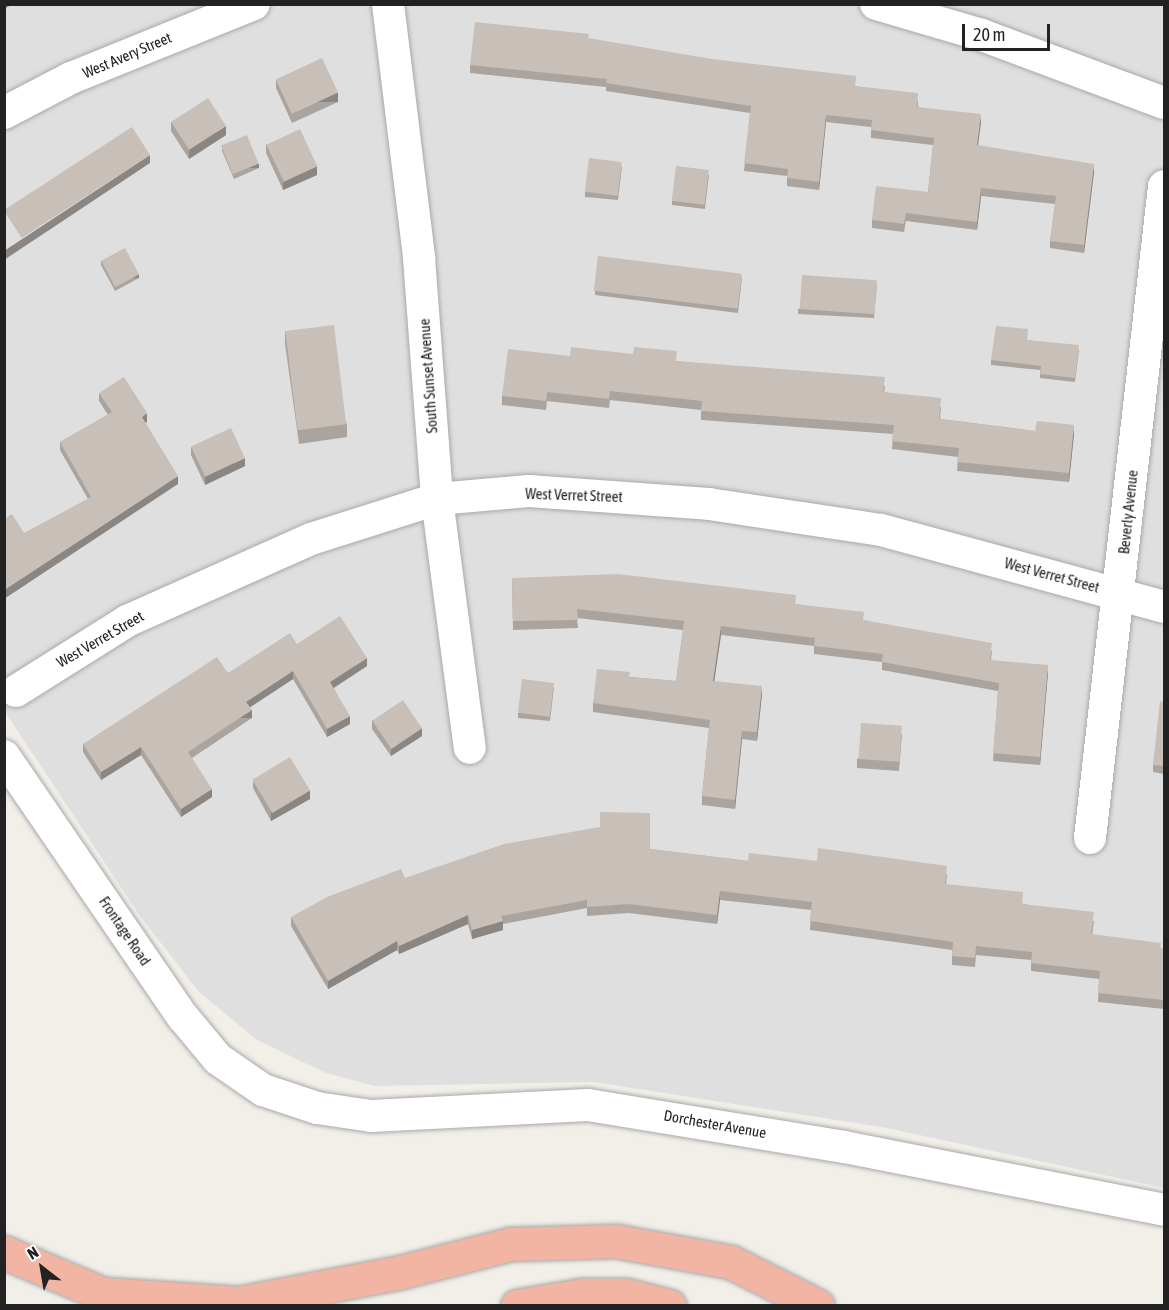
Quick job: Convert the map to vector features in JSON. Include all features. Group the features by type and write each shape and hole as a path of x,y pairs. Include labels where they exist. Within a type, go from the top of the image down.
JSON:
{"highway":[{"path":"4,1252 103,1294 239,1303 401,1272 510,1244 616,1241 731,1262 818,1305"},
{"path":"517,1305 582,1294 626,1295 670,1305"}],"street":[{"name":"West Avery Street","path":"4,113 71,78 254,4"},
{"name":"South Sunset Avenue","path":"388,4 419,258 437,499 470,748"},
{"path":"876,4 982,35 1164,103"},
{"name":"Beverly Avenue","path":"1090,838 1164,186"},
{"name":"West Verret Street","path":"15,691 127,621 189,590 311,539 437,499 529,491 778,512 881,530 1119,592 1164,607"},
{"name":"Frontage Road","path":"4,756 183,1017 218,1059 263,1090"},
{"name":"Dorchester Avenue","path":"263,1090 317,1108 371,1116 588,1105 834,1145 1164,1210"}],"shaded area":[{"path":"4,5 1164,5 1164,1188 887,1128 594,1082 375,1086 326,1073 257,1040 198,991 140,916 5,712"}],"building":[{"path":"475,22 589,34 588,38 712,59 856,76 855,86 918,93 917,107 981,114 977,145 1094,164 1084,245 1050,241 1056,196 981,188 977,222 906,213 904,224 872,220 876,186 928,192 934,138 871,130 872,120 826,115 819,182 787,178 788,169 744,163 751,106 606,83 607,79 470,65"},
{"path":"322,58 338,92 292,114 276,80"},
{"path":"208,98 226,126 189,150 171,122"},
{"path":"132,127 150,155 22,238 4,210"},
{"path":"300,129 317,166 284,182 266,145"},
{"path":"247,135 259,164 233,174 221,145"},
{"path":"589,158 622,162 618,196 585,192"},
{"path":"676,166 709,170 704,205 672,201"},
{"path":"125,248 139,274 115,287 101,261"},
{"path":"598,256 742,274 738,308 594,291"},
{"path":"802,275 877,280 874,314 800,309"},
{"path":"334,325 346,424 298,430 285,331"},
{"path":"996,326 1028,329 1027,340 1079,345 1075,378 1040,374 1041,366 991,360"},
{"path":"571,347 633,354 634,347 677,351 676,361 885,377 883,392 941,398 939,419 1035,431 1037,421 1074,425 1069,473 957,462 959,448 892,441 894,425 701,411 702,401 610,391 609,399 547,392 546,401 502,396 508,349 570,356"},
{"path":"124,377 147,413 142,417 178,476 4,590 4,519 12,514 24,533 91,497 60,442 112,412 99,393"},
{"path":"231,428 245,458 205,477 191,447"},
{"path":"618,574 796,595 795,604 864,612 863,620 992,643 990,660 1048,665 1040,757 993,753 999,683 882,662 883,654 814,646 815,638 721,626 713,681 762,686 757,732 742,731 735,800 702,796 710,720 593,703 597,669 630,672 629,677 676,681 684,621 577,609 578,620 513,621 512,578"},
{"path":"340,616 367,658 330,682 350,716 327,729 293,671 246,702 252,710 188,752 212,789 181,809 141,747 101,772 83,744 217,657 228,673 290,633 297,644"},
{"path":"522,679 554,683 550,717 518,713"},
{"path":"403,700 422,728 391,749 372,721"},
{"path":"1160,701 1164,702 1164,766 1153,765"},
{"path":"861,723 902,726 899,762 858,759"},
{"path":"290,757 310,790 272,813 252,780"},
{"path":"600,812 650,813 650,849 748,861 749,853 817,861 818,848 947,866 945,884 1023,892 1022,904 1094,912 1091,934 1161,943 1160,949 1164,949 1164,1000 1098,993 1100,971 1031,963 1032,952 976,946 975,958 952,956 953,942 810,921 812,902 720,891 717,915 629,904 587,907 587,900 501,916 503,921 472,930 468,915 399,946 397,941 328,981 291,917 327,897 401,869 405,878 504,844 600,827"}]}
